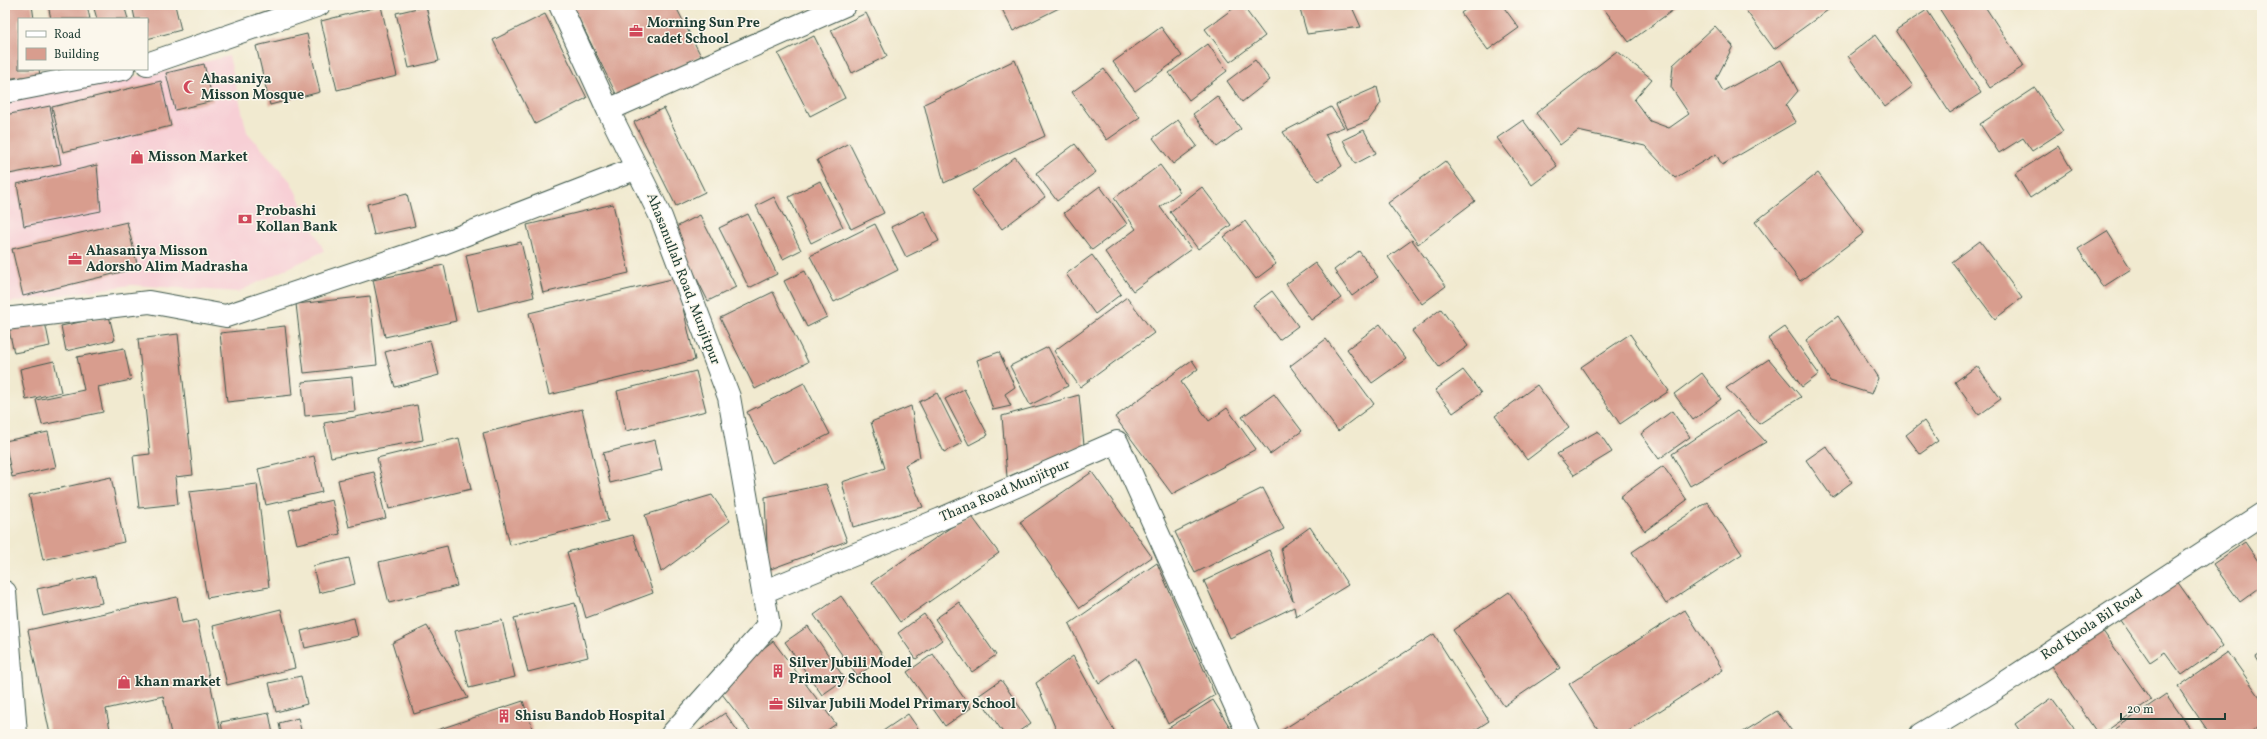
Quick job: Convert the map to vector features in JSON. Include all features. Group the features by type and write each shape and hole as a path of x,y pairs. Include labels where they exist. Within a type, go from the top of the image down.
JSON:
{"street":[{"path":"148,64 319,5"},
{"name":"Ahasanullah Road, Munjitpur","path":"560,5 608,110 662,217 729,397 763,592"},
{"path":"608,110 845,5"},
{"path":"5,92 118,70"},
{"path":"5,319 149,302 226,316 441,244 637,168"},
{"name":"Thana Road Munjitpur","path":"763,592 941,519 1117,442 1248,734"},
{"name":"Rod Khola Bil Road","path":"1920,734 1991,692 2262,514"},
{"path":"5,592 16,734"},
{"path":"672,734 769,625 763,592"}],"shaded area":[{"name":"Misson Market","path":"229,56 247,132 291,182 324,251 238,292 132,285 5,303 5,93 110,77 144,76"}],"building":[{"path":"5,5 32,5 34,18 18,18 18,70 39,70 40,75 5,79"},
{"path":"48,5 87,5 90,18 51,18"},
{"path":"93,5 124,5 128,18 97,18"},
{"path":"132,5 175,5 181,30 148,39 148,18 135,18"},
{"name":"Morning Sun Pre cadet School","path":"572,5 675,5 701,56 618,98"},
{"path":"1000,5 1065,5 1013,31"},
{"path":"1238,5 1242,5 1265,36 1230,62 1205,29"},
{"path":"1299,5 1351,5 1361,27 1307,34"},
{"path":"1472,5 1502,5 1519,28 1488,50 1461,13"},
{"path":"1601,5 1680,5 1629,42"},
{"path":"1742,5 1835,5 1774,49"},
{"path":"1937,5 1984,5 2024,66 1990,88"},
{"path":"381,6 397,76 337,90 321,21"},
{"path":"426,6 439,61 409,68 396,13"},
{"path":"1927,10 1981,93 1950,113 1896,30"},
{"path":"866,13 887,56 852,73 831,30"},
{"path":"545,14 587,98 535,124 493,40"},
{"path":"1715,26 1733,46 1716,79 1723,91 1781,60 1798,91 1786,105 1796,122 1722,165 1716,154 1675,178 1645,146 1578,131 1560,145 1536,113 1617,51 1652,79 1634,100 1650,121 1669,128 1689,114 1671,87 1673,65"},
{"path":"1161,27 1182,56 1135,91 1113,62"},
{"path":"307,34 320,92 270,105 256,46"},
{"path":"1875,35 1913,86 1885,107 1848,56"},
{"path":"814,36 845,98 810,116 778,54"},
{"path":"1208,44 1227,71 1189,100 1169,73"},
{"path":"1015,60 1045,136 944,183 924,104"},
{"path":"1255,60 1270,80 1242,102 1227,81"},
{"name":"Ahasaniya Misson Mosque","path":"204,64 213,101 175,110 166,73"},
{"path":"1104,69 1140,117 1107,140 1072,92"},
{"path":"161,81 171,126 63,152 52,107"},
{"path":"1377,87 1381,103 1368,121 1347,129 1336,105"},
{"path":"2035,88 2063,131 2032,151 2023,138 1999,153 1980,124"},
{"path":"1217,96 1241,129 1217,147 1193,114"},
{"path":"50,106 61,164 9,174 5,152 5,115"},
{"path":"1331,107 1344,127 1325,134 1342,166 1319,181 1304,165 1283,132"},
{"path":"664,108 705,192 676,206 634,122"},
{"path":"1178,120 1197,146 1173,164 1153,138"},
{"path":"1523,120 1557,166 1532,185 1497,138"},
{"path":"1364,130 1376,153 1355,164 1343,140"},
{"path":"849,143 884,213 851,229 817,160"},
{"path":"1075,144 1096,172 1057,201 1036,173"},
{"path":"2058,146 2072,170 2030,198 2015,174"},
{"path":"1015,157 1045,197 1002,229 972,190"},
{"path":"1445,161 1475,201 1418,244 1388,203"},
{"path":"97,165 101,211 24,226 17,184"},
{"path":"1160,165 1180,192 1160,207 1191,249 1133,291 1105,252 1136,229 1114,198"},
{"path":"1818,173 1864,233 1800,281 1755,222"},
{"path":"820,181 843,227 811,243 789,197"},
{"path":"1100,186 1127,224 1092,250 1064,213"},
{"path":"1202,187 1231,225 1198,249 1170,212"},
{"path":"407,194 415,226 374,235 367,204"},
{"path":"774,197 801,250 783,259 756,206"},
{"path":"613,204 629,273 543,293 527,225"},
{"path":"924,211 939,241 906,257 891,227"},
{"path":"748,214 777,274 749,288 719,228"},
{"path":"700,215 736,287 708,301 672,229"},
{"path":"1245,221 1276,264 1256,279 1224,237"},
{"name":"Ahasaniya Misson Adorsho Alim Madrasha","path":"127,222 138,268 23,296 12,249"},
{"path":"875,224 898,270 834,302 810,256"},
{"path":"2107,231 2131,269 2103,287 2078,249"},
{"path":"1412,240 1446,286 1422,304 1388,257"},
{"path":"1980,241 2022,298 1995,319 1952,262"},
{"path":"521,242 534,297 478,311 466,255"},
{"path":"1359,251 1378,277 1352,296 1334,270"},
{"path":"1092,255 1121,294 1095,314 1066,274"},
{"path":"1315,263 1341,298 1311,320 1286,284"},
{"path":"444,265 456,321 385,337 373,280"},
{"path":"805,271 827,317 807,327 784,281"},
{"path":"676,278 695,360 549,395 529,313"},
{"path":"1272,291 1298,326 1279,340 1253,305"},
{"path":"773,292 808,362 755,389 720,318"},
{"path":"370,296 377,365 304,373 296,304"},
{"path":"1127,297 1154,333 1080,387 1054,351"},
{"path":"1441,309 1468,346 1439,367 1412,331"},
{"path":"109,316 115,340 66,351 61,326"},
{"path":"1838,316 1878,378 1872,394 1830,381 1806,340"},
{"path":"45,322 50,346 14,353 9,330"},
{"path":"1380,324 1406,359 1372,383 1347,349"},
{"path":"285,326 292,395 227,402 220,333"},
{"path":"1785,327 1819,374 1802,387 1768,339"},
{"path":"178,334 193,475 175,477 178,504 139,508 133,456 150,454 138,339"},
{"path":"1630,334 1669,391 1620,424 1581,367"},
{"path":"1326,339 1374,404 1338,431 1290,366"},
{"path":"430,340 439,375 395,387 385,352"},
{"path":"1048,347 1068,386 1030,405 1010,366"},
{"path":"124,348 131,380 98,387 103,412 42,425 36,400 84,390 77,357"},
{"path":"999,352 1015,387 1005,394 1011,406 993,410 977,360"},
{"path":"1769,359 1801,397 1759,424 1726,388"},
{"path":"1192,360 1198,369 1181,382 1209,421 1227,408 1256,449 1172,494 1115,417"},
{"path":"54,361 61,392 26,400 20,369"},
{"path":"1977,366 2001,399 1979,415 1955,382"},
{"path":"1463,370 1481,393 1453,413 1435,390"},
{"path":"696,371 706,411 626,431 617,391"},
{"path":"1702,373 1721,399 1693,420 1674,394"},
{"path":"352,377 355,411 305,416 302,382"},
{"path":"804,383 830,434 772,463 747,412"},
{"path":"1537,385 1569,428 1527,460 1495,416"},
{"path":"964,389 988,435 969,445 945,399"},
{"path":"937,393 962,443 944,452 919,402"},
{"path":"1274,394 1302,431 1270,454 1242,417"},
{"path":"1079,395 1084,445 1007,477 1002,416"},
{"path":"417,405 423,440 331,457 324,423"},
{"path":"911,406 920,457 905,465 923,507 853,527 842,482 885,468 871,422"},
{"path":"582,409 608,521 510,545 483,433"},
{"path":"1672,411 1690,437 1659,459 1641,434"},
{"path":"1737,411 1766,442 1690,486 1672,454"},
{"path":"1924,421 1938,441 1920,454 1906,435"},
{"path":"1598,431 1612,452 1574,475 1557,454"},
{"path":"48,432 56,467 12,477 5,441"},
{"path":"459,438 471,489 389,509 377,458"},
{"path":"655,440 662,470 610,483 603,453"},
{"path":"1826,446 1852,482 1832,497 1806,460"},
{"path":"314,456 322,492 266,505 258,469"},
{"path":"1663,466 1687,500 1645,531 1620,497"},
{"path":"374,472 386,518 349,527 338,480"},
{"path":"1092,472 1152,557 1080,608 1020,522"},
{"path":"111,477 124,542 43,560 29,495"},
{"path":"257,484 269,587 207,598 189,492"},
{"path":"826,484 847,541 768,570 765,497"},
{"path":"1263,488 1284,529 1195,573 1175,532"},
{"path":"712,495 730,521 661,572 645,515"},
{"path":"332,500 340,534 297,544 289,510"},
{"path":"1707,502 1742,554 1666,604 1632,552"},
{"path":"970,514 999,553 900,622 872,582"},
{"path":"1310,527 1348,585 1296,617 1294,607 1230,638 1204,581 1269,550 1293,601 1281,548"},
{"path":"2262,533 2262,544 2257,537"},
{"path":"633,535 653,593 586,618 567,552"},
{"path":"2245,542 2262,567 2262,586 2240,602 2213,564"},
{"path":"447,546 457,586 389,603 379,562"},
{"path":"349,558 355,584 319,593 313,566"},
{"path":"1157,563 1215,695 1168,724 1136,658 1099,684 1069,624"},
{"path":"96,576 102,603 43,616 37,589"},
{"path":"2174,577 2223,646 2182,675 2165,652 2150,662 2118,616"},
{"path":"1509,592 1560,668 1504,706 1453,630"},
{"path":"841,596 884,657 857,676 814,615"},
{"name":"khan market","path":"177,597 182,623 197,620 221,734 171,734 163,696 106,709 111,734 50,734 28,630"},
{"path":"959,602 996,655 972,672 935,619"},
{"path":"575,603 588,657 528,672 514,618"},
{"path":"281,609 295,668 227,685 213,626"},
{"path":"1685,610 1723,670 1624,734 1601,734 1569,684"},
{"path":"924,614 942,640 916,659 898,633"},
{"path":"354,618 358,636 305,648 301,631"},
{"path":"502,620 515,677 469,688 455,631"},
{"path":"2098,624 2151,700 2102,734 2098,734 2047,660"},
{"path":"427,626 468,698 414,714 392,643"},
{"path":"808,626 845,679 822,695 785,642"},
{"path":"1434,634 1489,721 1469,734 1276,734"},
{"name":"Silvar Jubili Model Primary School","path":"773,641 836,724 822,734 753,734 715,685"},
{"path":"2228,652 2262,700 2262,724 2248,734 2210,734 2178,687"},
{"path":"2262,653 2262,667 2256,657"},
{"path":"933,654 971,708 945,726 907,672"},
{"path":"1073,656 1116,734 1058,734 1036,683"},
{"path":"301,676 307,704 276,712 269,683"},
{"path":"1001,680 1031,723 1015,734 1004,734 978,696"},
{"path":"2166,694 2194,734 2117,734 2114,730"},
{"path":"2052,698 2078,734 2022,734 2015,724"},
{"path":"1213,700 1234,734 1159,734"},
{"name":"Shisu Bandob Hospital","path":"523,701 534,734 438,734 437,730"},
{"path":"1777,711 1794,734 1740,734"},
{"path":"269,713 273,734 223,734 221,722"},
{"path":"725,713 740,734 694,734"},
{"path":"908,714 922,734 885,734 883,731"},
{"path":"298,718 302,734 281,734 279,723"}],"place":[{"name":"Morning Sun Pre cadet School","path":"636,31"},
{"name":"Ahasaniya Misson Mosque","path":"190,87"},
{"name":"Misson Market","path":"137,157"},
{"name":"Probashi Kollan Bank","path":"245,219"},
{"name":"Ahasaniya Misson Adorsho Alim Madrasha","path":"75,259"},
{"name":"Silver Jubili Model Primary School","path":"778,671"},
{"name":"khan market","path":"124,682"},
{"name":"Silvar Jubili Model Primary School","path":"776,704"},
{"name":"Shisu Bandob Hospital","path":"504,716"}]}
